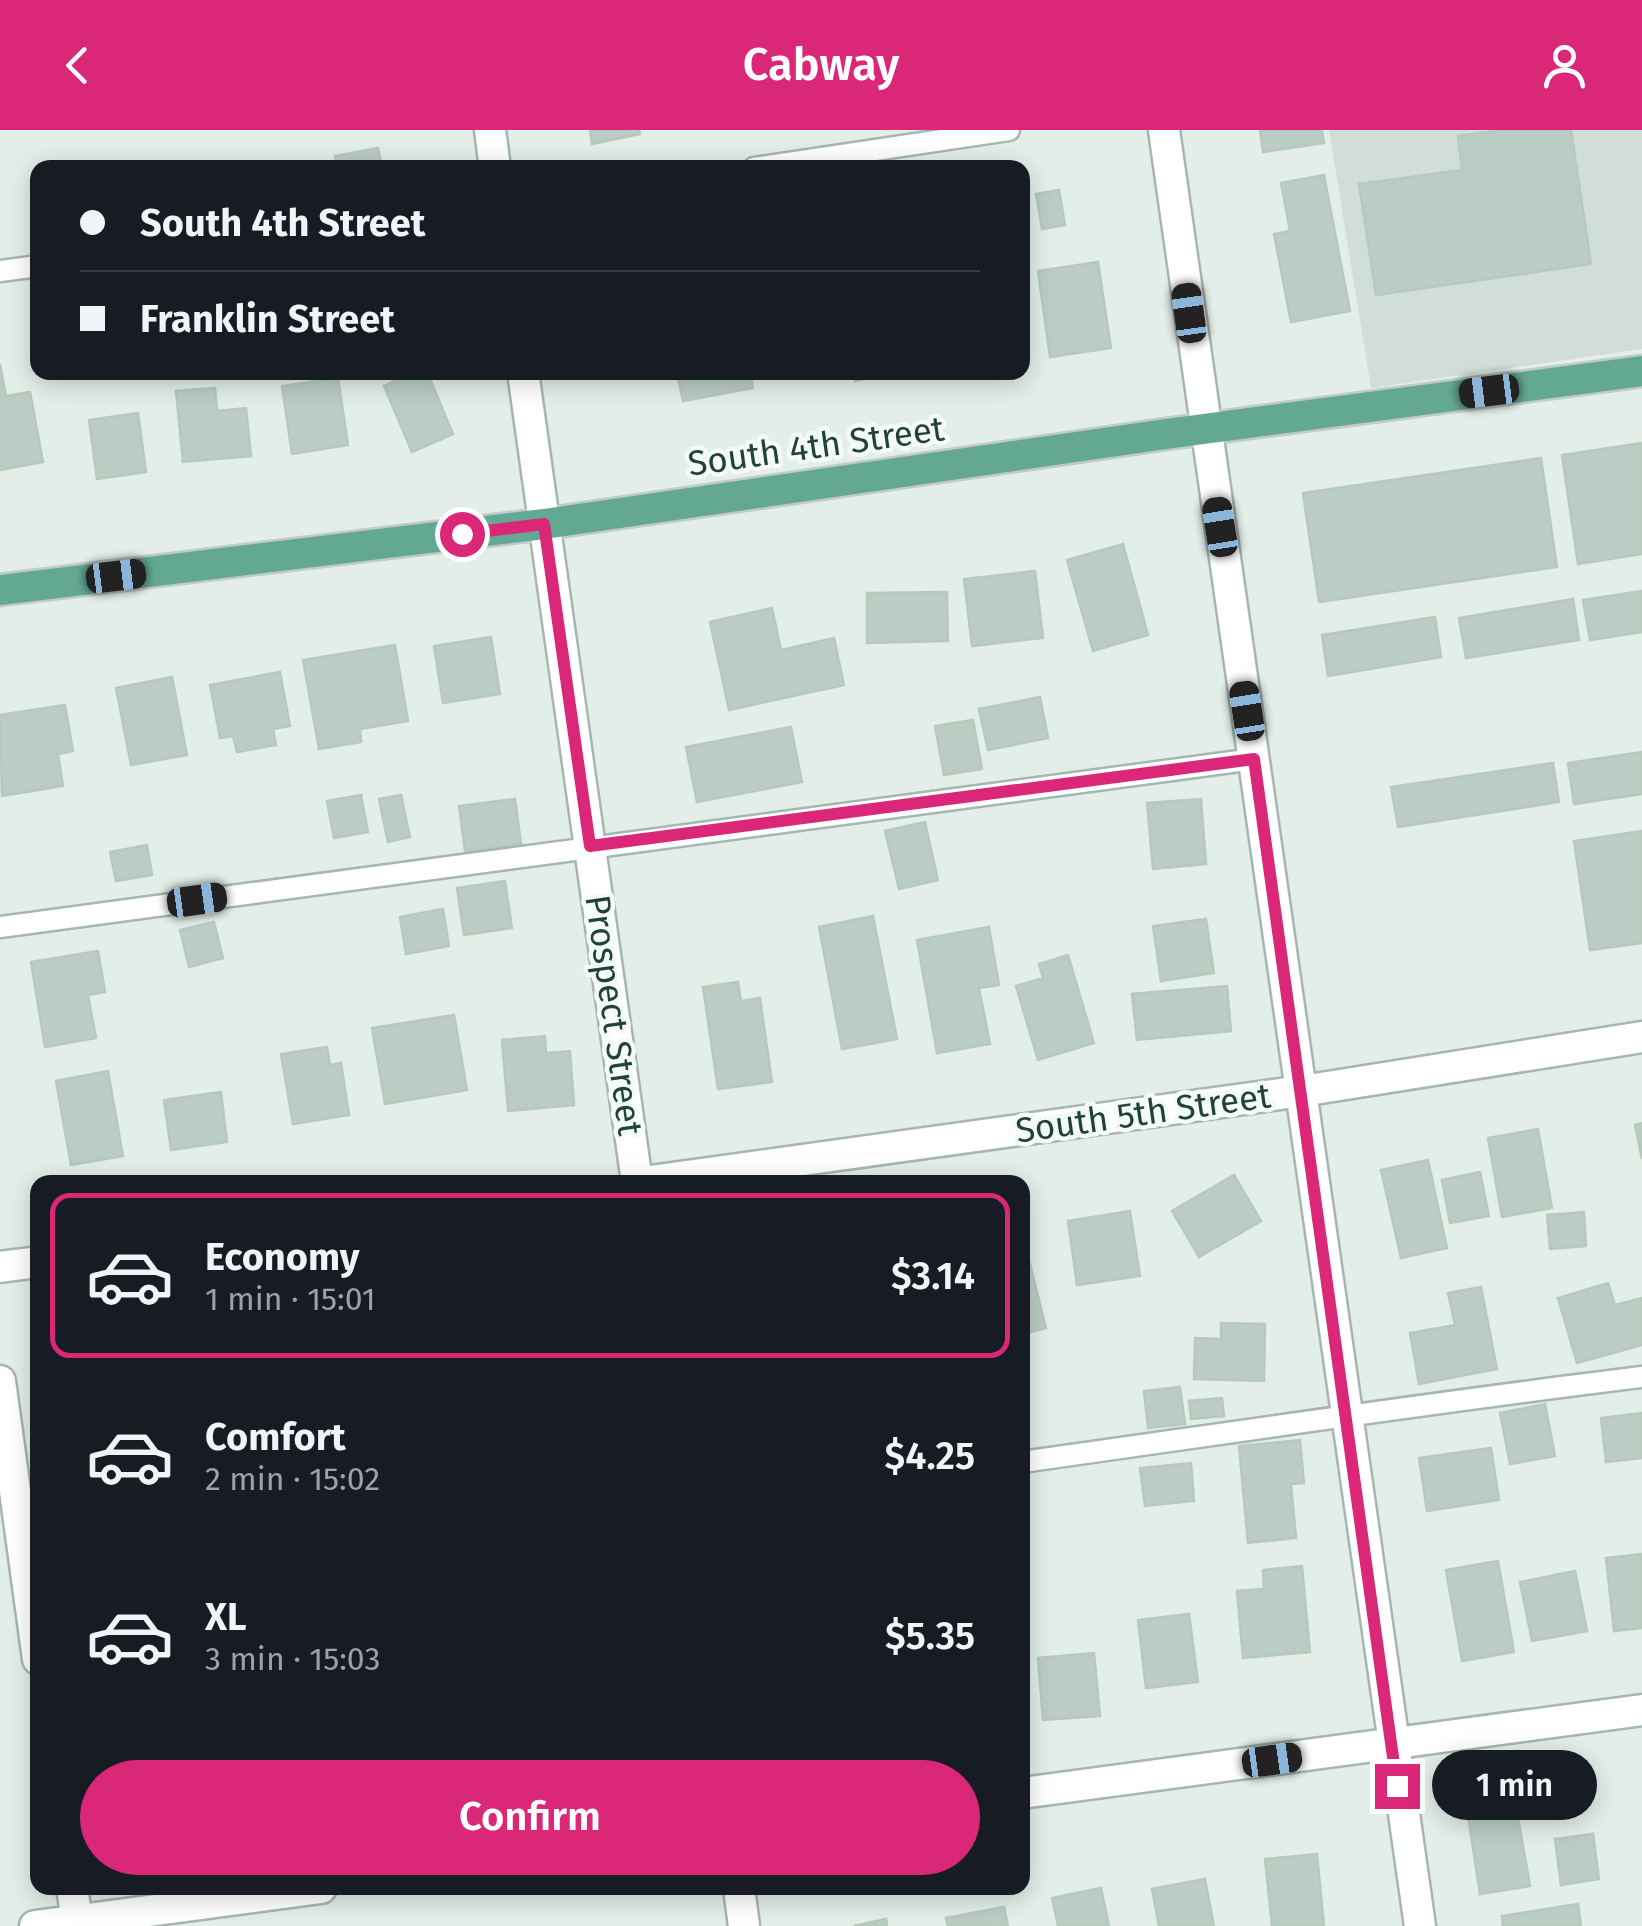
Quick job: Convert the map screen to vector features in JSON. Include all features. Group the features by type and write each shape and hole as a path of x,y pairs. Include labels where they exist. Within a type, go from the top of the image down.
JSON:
{"main road":[{"name":"South 4th Street","path":"0,590 544,524 1166,434 1206,432 1642,371"}],"street":[{"path":"490,130 494,160"},
{"path":"1164,130 1302,1091 1390,1744 1420,1926"},
{"name":"Prospect Street","path":"524,380 639,1175"},
{"name":"South 5th Street","path":"691,1175 1302,1091 1642,1037"},
{"path":"0,1267 30,1263"},
{"path":"0,1381 30,1574"},
{"path":"1030,1793 1642,1710"},
{"path":"73,1895 77,1923"},
{"path":"36,1926 272,1895"},
{"path":"740,1895 744,1926"}],"lane":[{"path":"808,160 1009,130"},
{"path":"0,271 30,267"},
{"path":"0,927 1254,759"},
{"path":"1030,1461 1347,1418 1405,1405 1642,1376"}],"shaded area":[{"path":"1329,130 1642,130 1642,349 1371,388"}],"building":[{"path":"590,130 639,130 640,134 592,144"},
{"path":"1260,130 1322,130 1324,143 1263,152"},
{"path":"1501,130 1571,130 1591,264 1376,295 1359,184 1462,170 1458,136"},
{"path":"378,148 380,160 336,160 335,156"},
{"path":"1324,175 1350,311 1291,322 1274,234 1290,231 1281,183"},
{"path":"1059,190 1065,225 1042,229 1036,194"},
{"path":"1098,262 1111,348 1050,357 1038,271"},
{"path":"0,364 6,396 30,392 43,462 0,470"},
{"path":"338,380 348,445 292,454 282,386"},
{"path":"397,380 430,380 453,434 412,452 384,386"},
{"path":"679,380 752,380 753,388 683,401"},
{"path":"215,388 217,411 246,408 251,456 183,462 176,391"},
{"path":"138,413 146,472 97,479 89,420"},
{"path":"1642,443 1642,554 1578,564 1562,455"},
{"path":"1541,458 1557,567 1319,602 1303,493"},
{"path":"1123,544 1148,635 1093,651 1067,560"},
{"path":"1035,571 1043,638 972,646 964,579"},
{"path":"1642,591 1642,632 1590,640 1583,600"},
{"path":"947,592 948,641 867,643 867,593"},
{"path":"1573,599 1579,640 1466,658 1459,618"},
{"path":"772,608 781,650 834,638 844,685 729,710 710,622"},
{"path":"1435,617 1441,657 1328,676 1322,635"},
{"path":"491,637 500,694 443,703 434,646"},
{"path":"395,645 408,721 360,729 361,742 319,749 303,660"},
{"path":"280,672 290,726 273,729 276,745 237,752 233,736 220,738 210,685"},
{"path":"172,677 187,755 131,765 116,688"},
{"path":"1040,697 1048,738 988,750 979,709"},
{"path":"65,705 73,751 58,754 63,786 2,796 0,715"},
{"path":"973,720 982,769 944,775 935,726"},
{"path":"791,727 802,782 697,802 686,747"},
{"path":"1642,752 1642,794 1574,804 1568,763"},
{"path":"1553,763 1559,802 1398,827 1391,787"},
{"path":"361,795 368,832 334,838 327,801"},
{"path":"401,795 410,837 388,842 379,799"},
{"path":"515,799 521,844 465,851 459,806"},
{"path":"1201,799 1206,864 1153,869 1147,803"},
{"path":"925,822 938,880 899,889 885,831"},
{"path":"1642,831 1642,943 1590,950 1574,841"},
{"path":"147,845 152,875 116,881 110,852"},
{"path":"505,881 512,928 464,935 457,888"},
{"path":"443,909 449,946 406,954 400,917"},
{"path":"873,916 897,1039 842,1049 819,927"},
{"path":"1206,919 1214,973 1161,981 1153,926"},
{"path":"214,922 223,958 189,967 180,930"},
{"path":"989,927 999,985 979,988 990,1044 937,1053 917,940"},
{"path":"98,951 105,992 88,995 96,1038 45,1047 31,962"},
{"path":"1068,955 1094,1043 1038,1060 1016,986 1043,978 1039,964"},
{"path":"738,982 741,1001 760,998 772,1082 718,1089 703,987"},
{"path":"1227,986 1231,1031 1137,1040 1132,994"},
{"path":"454,1015 467,1090 385,1104 372,1028"},
{"path":"545,1036 546,1053 570,1051 574,1105 508,1111 502,1040"},
{"path":"327,1047 330,1065 341,1063 349,1115 293,1124 281,1054"},
{"path":"108,1071 123,1156 71,1165 56,1081"},
{"path":"221,1092 227,1142 171,1150 164,1100"},
{"path":"1642,1123 1642,1159 1635,1125"},
{"path":"1538,1129 1552,1208 1502,1217 1488,1138"},
{"path":"1428,1160 1447,1248 1401,1258 1381,1170"},
{"path":"1480,1172 1489,1216 1450,1223 1442,1180"},
{"path":"1234,1175 1261,1221 1199,1257 1172,1211"},
{"path":"1130,1211 1140,1276 1077,1285 1068,1221"},
{"path":"1584,1212 1586,1246 1550,1249 1547,1215"},
{"path":"1030,1264 1046,1328 1030,1332"},
{"path":"1608,1283 1615,1305 1642,1298 1642,1345 1577,1363 1558,1298"},
{"path":"1481,1287 1497,1369 1419,1384 1410,1333 1455,1325 1448,1293"},
{"path":"1221,1323 1265,1324 1264,1381 1194,1379 1195,1338 1221,1339"},
{"path":"1180,1387 1185,1424 1148,1428 1144,1391"},
{"path":"1222,1398 1224,1416 1191,1419 1189,1401"},
{"path":"1545,1404 1555,1456 1510,1464 1500,1413"},
{"path":"1642,1413 1642,1458 1606,1462 1601,1418"},
{"path":"1300,1440 1304,1483 1291,1484 1296,1538 1248,1543 1239,1446"},
{"path":"1491,1448 1499,1500 1427,1511 1419,1458"},
{"path":"1191,1463 1194,1501 1145,1506 1140,1468"},
{"path":"1642,1554 1642,1628 1614,1631 1606,1558"},
{"path":"1498,1561 1514,1652 1462,1661 1446,1570"},
{"path":"1302,1566 1310,1652 1243,1658 1237,1591 1264,1589 1263,1570"},
{"path":"1575,1571 1587,1631 1532,1641 1520,1582"},
{"path":"1189,1614 1198,1682 1146,1688 1138,1620"},
{"path":"1094,1653 1100,1716 1043,1720 1038,1658"},
{"path":"1513,1789 1530,1886 1480,1894 1467,1809 1480,1806 1478,1794"},
{"path":"1593,1834 1599,1879 1561,1885 1555,1839"},
{"path":"1317,1854 1324,1926 1272,1926 1265,1859"},
{"path":"1205,1879 1214,1926 1159,1926 1152,1889"},
{"path":"1101,1888 1109,1926 1058,1926 1052,1898"},
{"path":"1578,1904 1581,1926 1503,1926 1502,1916"},
{"path":"1004,1907 1008,1926 948,1926 946,1918"},
{"path":"886,1919 887,1926 854,1926"}],"route":[{"path":"462,534 544,524 590,846 1209,761 1254,759 1297,1044 1397,1786"}]}
